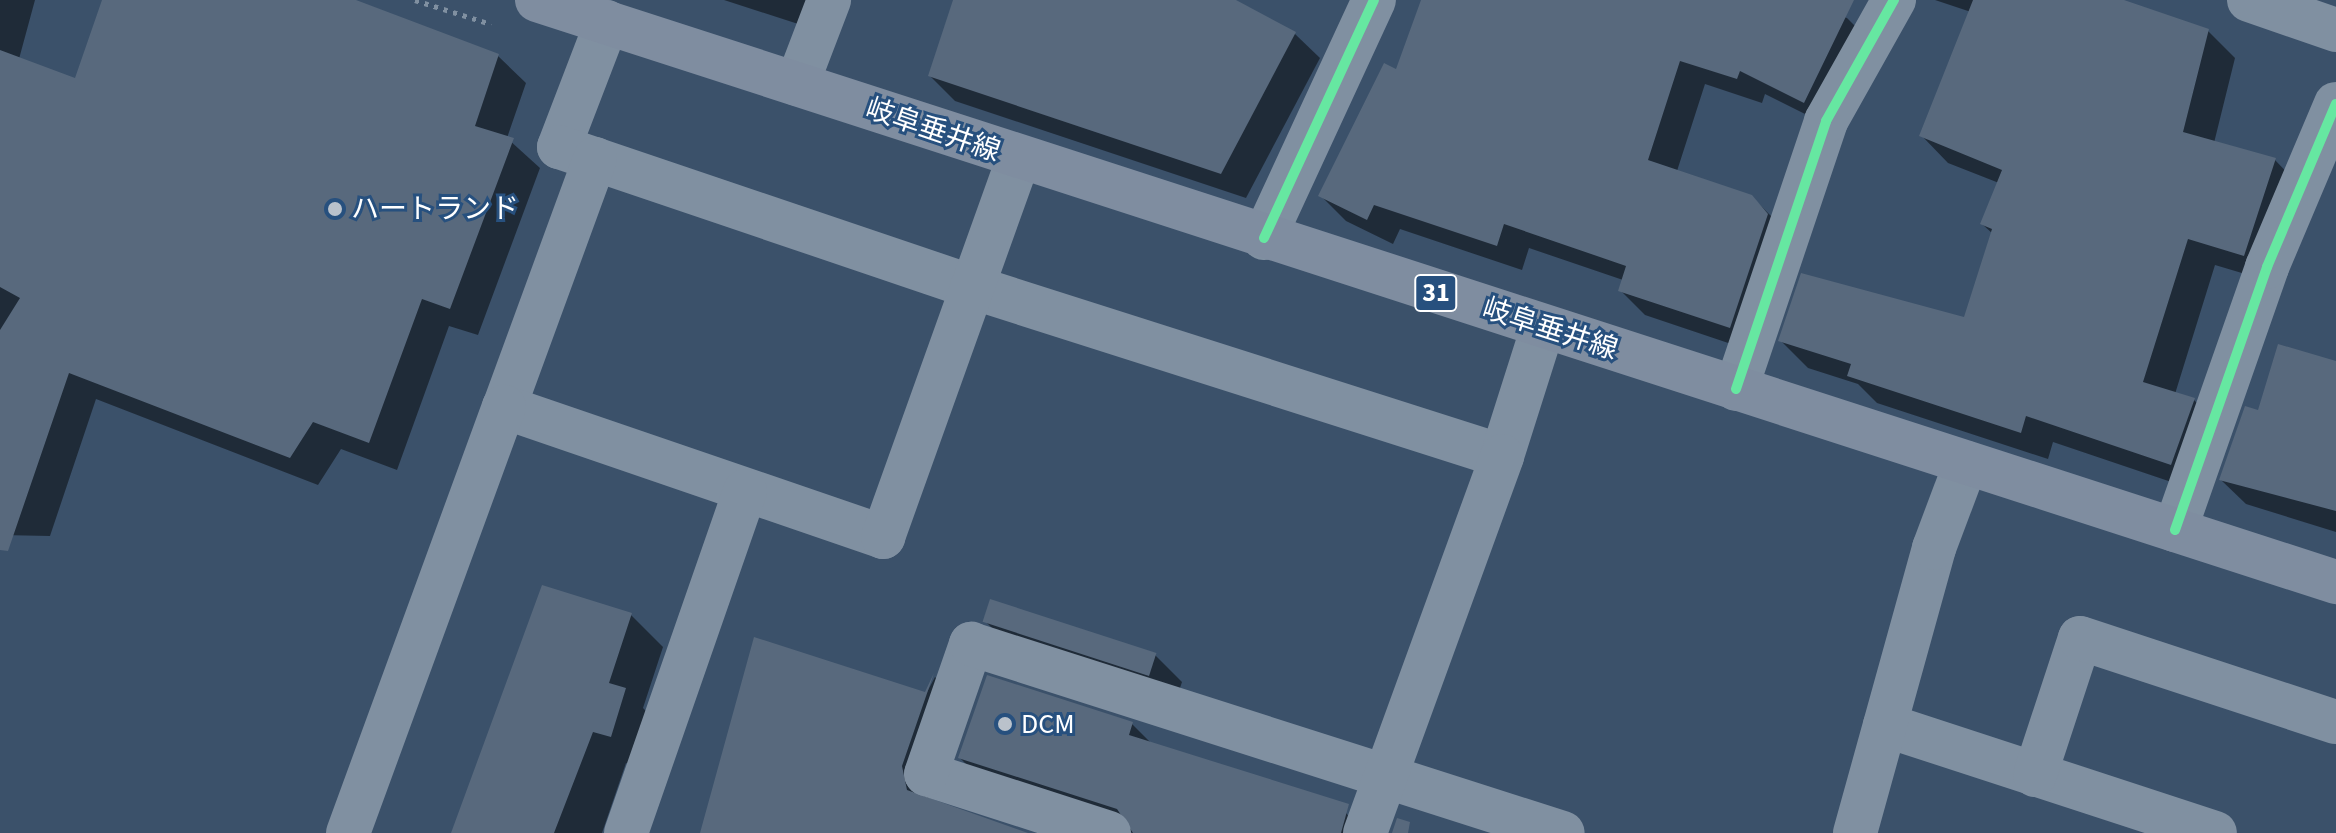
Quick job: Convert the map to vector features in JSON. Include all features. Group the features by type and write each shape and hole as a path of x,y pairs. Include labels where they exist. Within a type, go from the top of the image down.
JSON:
{"main road":[{"name":"岐阜垂井線","path":"537,0 1018,159 2336,582"}],"street":[{"path":"797,84 829,0"},
{"path":"1264,238 1374,0"},
{"path":"1736,389 1826,121 1894,0"},
{"path":"2249,0 2336,30"},
{"path":"607,22 559,147 972,287 1502,456"},
{"path":"2175,530 2267,267 2336,104"},
{"path":"348,833 595,159"},
{"path":"504,407 883,537 1018,159"},
{"path":"1365,833 1383,775 1502,456 1543,327"},
{"path":"1855,833 1966,463"},
{"path":"626,833 745,491"},
{"path":"2035,775 2080,638 2336,722"},
{"path":"1109,833 926,774 971,644 1563,833"},
{"path":"1885,725 2215,833"}],"building":[{"path":"102,0 356,0 499,54 475,126 514,138 450,309 422,299 369,443 313,422 290,458 69,373 8,551 0,550 0,330 20,298 0,287 0,50 75,78"},
{"path":"953,0 1236,0 1296,32 1221,174 928,76"},
{"path":"1421,0 1854,0 1804,103 1740,71 1737,79 1680,61 1648,160 1752,195 1768,214 1730,328 1618,291 1626,266 1504,224 1497,246 1374,205 1367,220 1318,196 1384,63 1396,69"},
{"path":"1973,0 2124,0 2209,29 2183,132 2276,158 2244,256 2188,239 2143,382 2195,398 2171,465 2026,416 2021,433 1847,376 1851,364 1778,341 1801,273 1964,317 1992,229 1980,224 2002,170 1919,136"},
{"path":"2278,344 2336,361 2336,511 2219,480 2245,406 2258,410"},
{"path":"542,585 632,613 609,683 626,688 611,737 593,732 554,833 451,833"},
{"path":"990,599 1156,653 1149,676 983,622"},
{"path":"754,637 925,692 934,673 902,766 907,790 1028,833 700,833"},
{"path":"987,675 1133,722 1129,735 1349,804 1341,833 1133,833 1117,809 958,758"},
{"path":"1397,818 1410,822 1408,833 1392,833"}],"cycle path":[{"path":"1264,238 1374,0"},
{"path":"1736,389 1826,121 1894,0"},
{"path":"2175,530 2267,267 2336,104"}],"place":[{"name":"ハートランド","path":"335,209"},
{"name":"DCM","path":"1005,724"}]}
